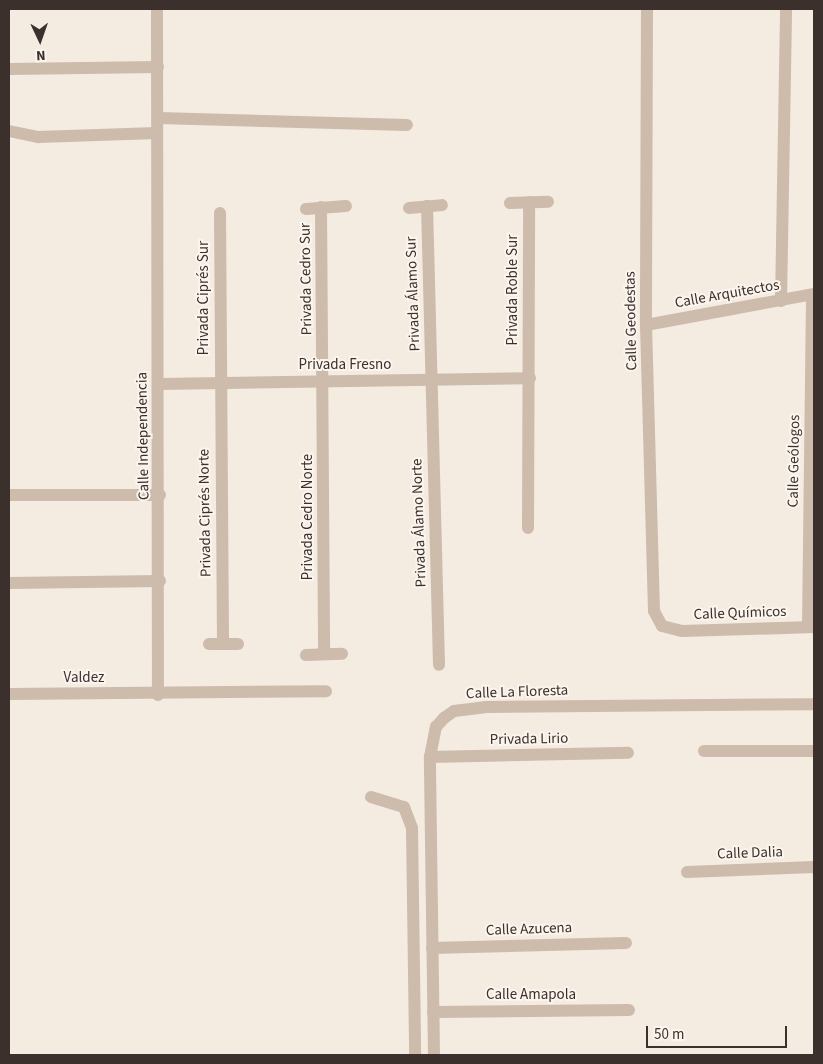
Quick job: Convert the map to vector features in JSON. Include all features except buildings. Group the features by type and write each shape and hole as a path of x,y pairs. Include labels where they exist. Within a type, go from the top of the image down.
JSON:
{"street":[{"name":"Calle Independencia","path":"157,9 160,494 158,695"},
{"name":"Calle Geodestas","path":"647,9 646,325 653,606 658,622 667,628"},
{"path":"782,301 786,9"},
{"path":"9,69 158,67"},
{"path":"158,118 407,125"},
{"path":"9,131 38,137 158,134"},
{"name":"Privada Roble Sur","path":"528,528 530,378 529,202"},
{"path":"510,203 548,202"},
{"path":"409,208 442,205"},
{"name":"Privada Cedro Sur","path":"306,208 346,206"},
{"name":"Privada Álamo Sur","path":"427,206 432,380"},
{"name":"Privada Cedro Sur","path":"321,208 324,381"},
{"name":"Privada Ciprés Sur","path":"219,382 220,213"},
{"name":"Calle Arquitectos","path":"646,325 813,294"},
{"name":"Calle Geólogos","path":"811,627 813,294"},
{"name":"Privada Fresno","path":"159,384 530,378"},
{"name":"Privada Álamo Norte","path":"432,380 440,665"},
{"name":"Privada Cedro Norte","path":"324,381 324,654"},
{"name":"Privada Ciprés Norte","path":"219,382 223,644"},
{"path":"9,495 160,494"},
{"path":"9,583 160,581"},
{"name":"Calle Químicos","path":"667,628 682,631 811,627"},
{"path":"209,644 238,644"},
{"path":"306,655 342,654"},
{"path":"158,695 326,691"},
{"name":"Valdez","path":"9,694 158,695"},
{"name":"Calle La Floresta","path":"434,1055 430,757 436,727 454,711 469,708 814,704"},
{"path":"704,751 814,751"},
{"name":"Privada Lirio","path":"430,757 628,753"},
{"path":"371,797 404,807 412,828 415,1055"},
{"name":"Calle Dalia","path":"688,872 814,867"},
{"name":"Calle Azucena","path":"432,948 626,943"},
{"name":"Calle Amapola","path":"433,1012 629,1010"}]}
